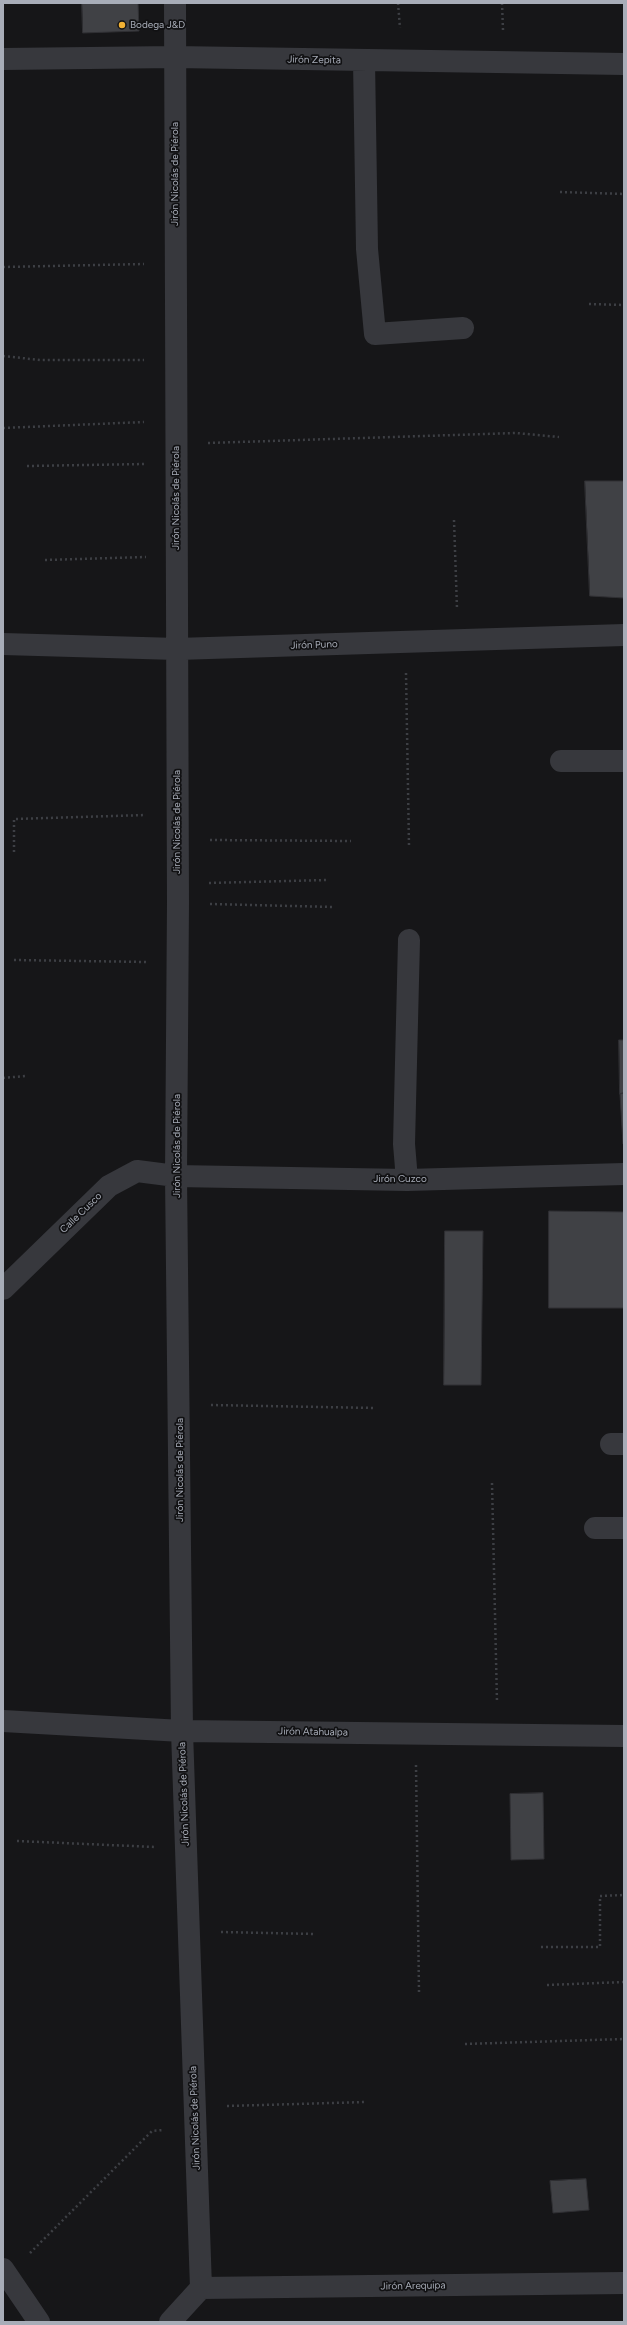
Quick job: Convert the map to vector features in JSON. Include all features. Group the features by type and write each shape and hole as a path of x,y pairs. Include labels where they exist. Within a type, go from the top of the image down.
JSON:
{"street":[{"name":"Jirón Nicolás de Piérola","path":"175,3 178,894 176,1176 180,1405 182,1731 201,2288"},
{"name":"Jirón Zepita","path":"3,59 175,57 624,64"},
{"path":"364,60 367,249 375,334 463,328"},
{"name":"Jirón Puno","path":"3,644 177,649 624,635"},
{"path":"561,760 624,761"},
{"path":"407,1180 404,1144 409,940"},
{"name":"Calle Cusco","path":"3,1289 109,1186 137,1172 176,1176"},
{"name":"Jirón Cuzco","path":"176,1176 407,1180 624,1174"},
{"path":"595,1528 624,1528"},
{"name":"Jirón Atahualpa","path":"3,1721 182,1731 624,1736"},
{"path":"5,2272 38,2322"},
{"name":"Jirón Arequipa","path":"201,2288 624,2283"},
{"path":"170,2322 201,2288"}],"path":[{"path":"560,192 624,194"},
{"path":"3,267 175,263"},
{"path":"589,304 624,305"},
{"path":"3,356 40,360 176,360"},
{"path":"3,428 176,421"},
{"path":"27,466 176,453 516,433 559,437"},
{"path":"454,520 458,640"},
{"path":"45,560 176,556"},
{"path":"405,642 409,846"},
{"path":"14,852 14,819 177,814"},
{"path":"177,840 351,841"},
{"path":"178,894 328,880"},
{"path":"178,894 333,907"},
{"path":"14,960 177,962"},
{"path":"3,1078 25,1076"},
{"path":"180,1405 376,1408"},
{"path":"492,1483 498,1734"},
{"path":"416,1734 420,1992"},
{"path":"18,1841 186,1848"},
{"path":"541,1947 600,1947 600,1896 624,1895"},
{"path":"188,1932 315,1934"},
{"path":"547,1985 624,1982"},
{"path":"465,2044 624,2039"},
{"path":"5,2272 152,2131 195,2117 366,2102"}],"building":[{"path":"82,3 138,3 139,31 83,33"},
{"path":"585,481 624,481 624,598 590,596"},
{"path":"619,1040 624,1040 624,1093 620,1094"},
{"path":"624,1093 624,1144 623,1144 620,1094"},
{"path":"549,1211 624,1212 624,1308 549,1308"},
{"path":"445,1231 483,1231 481,1385 444,1385"},
{"path":"543,1793 544,1859 511,1860 510,1794"},
{"path":"586,2179 589,2210 553,2213 550,2181"}],"place":[{"name":"Bodega J&D","path":"122,25"}]}
